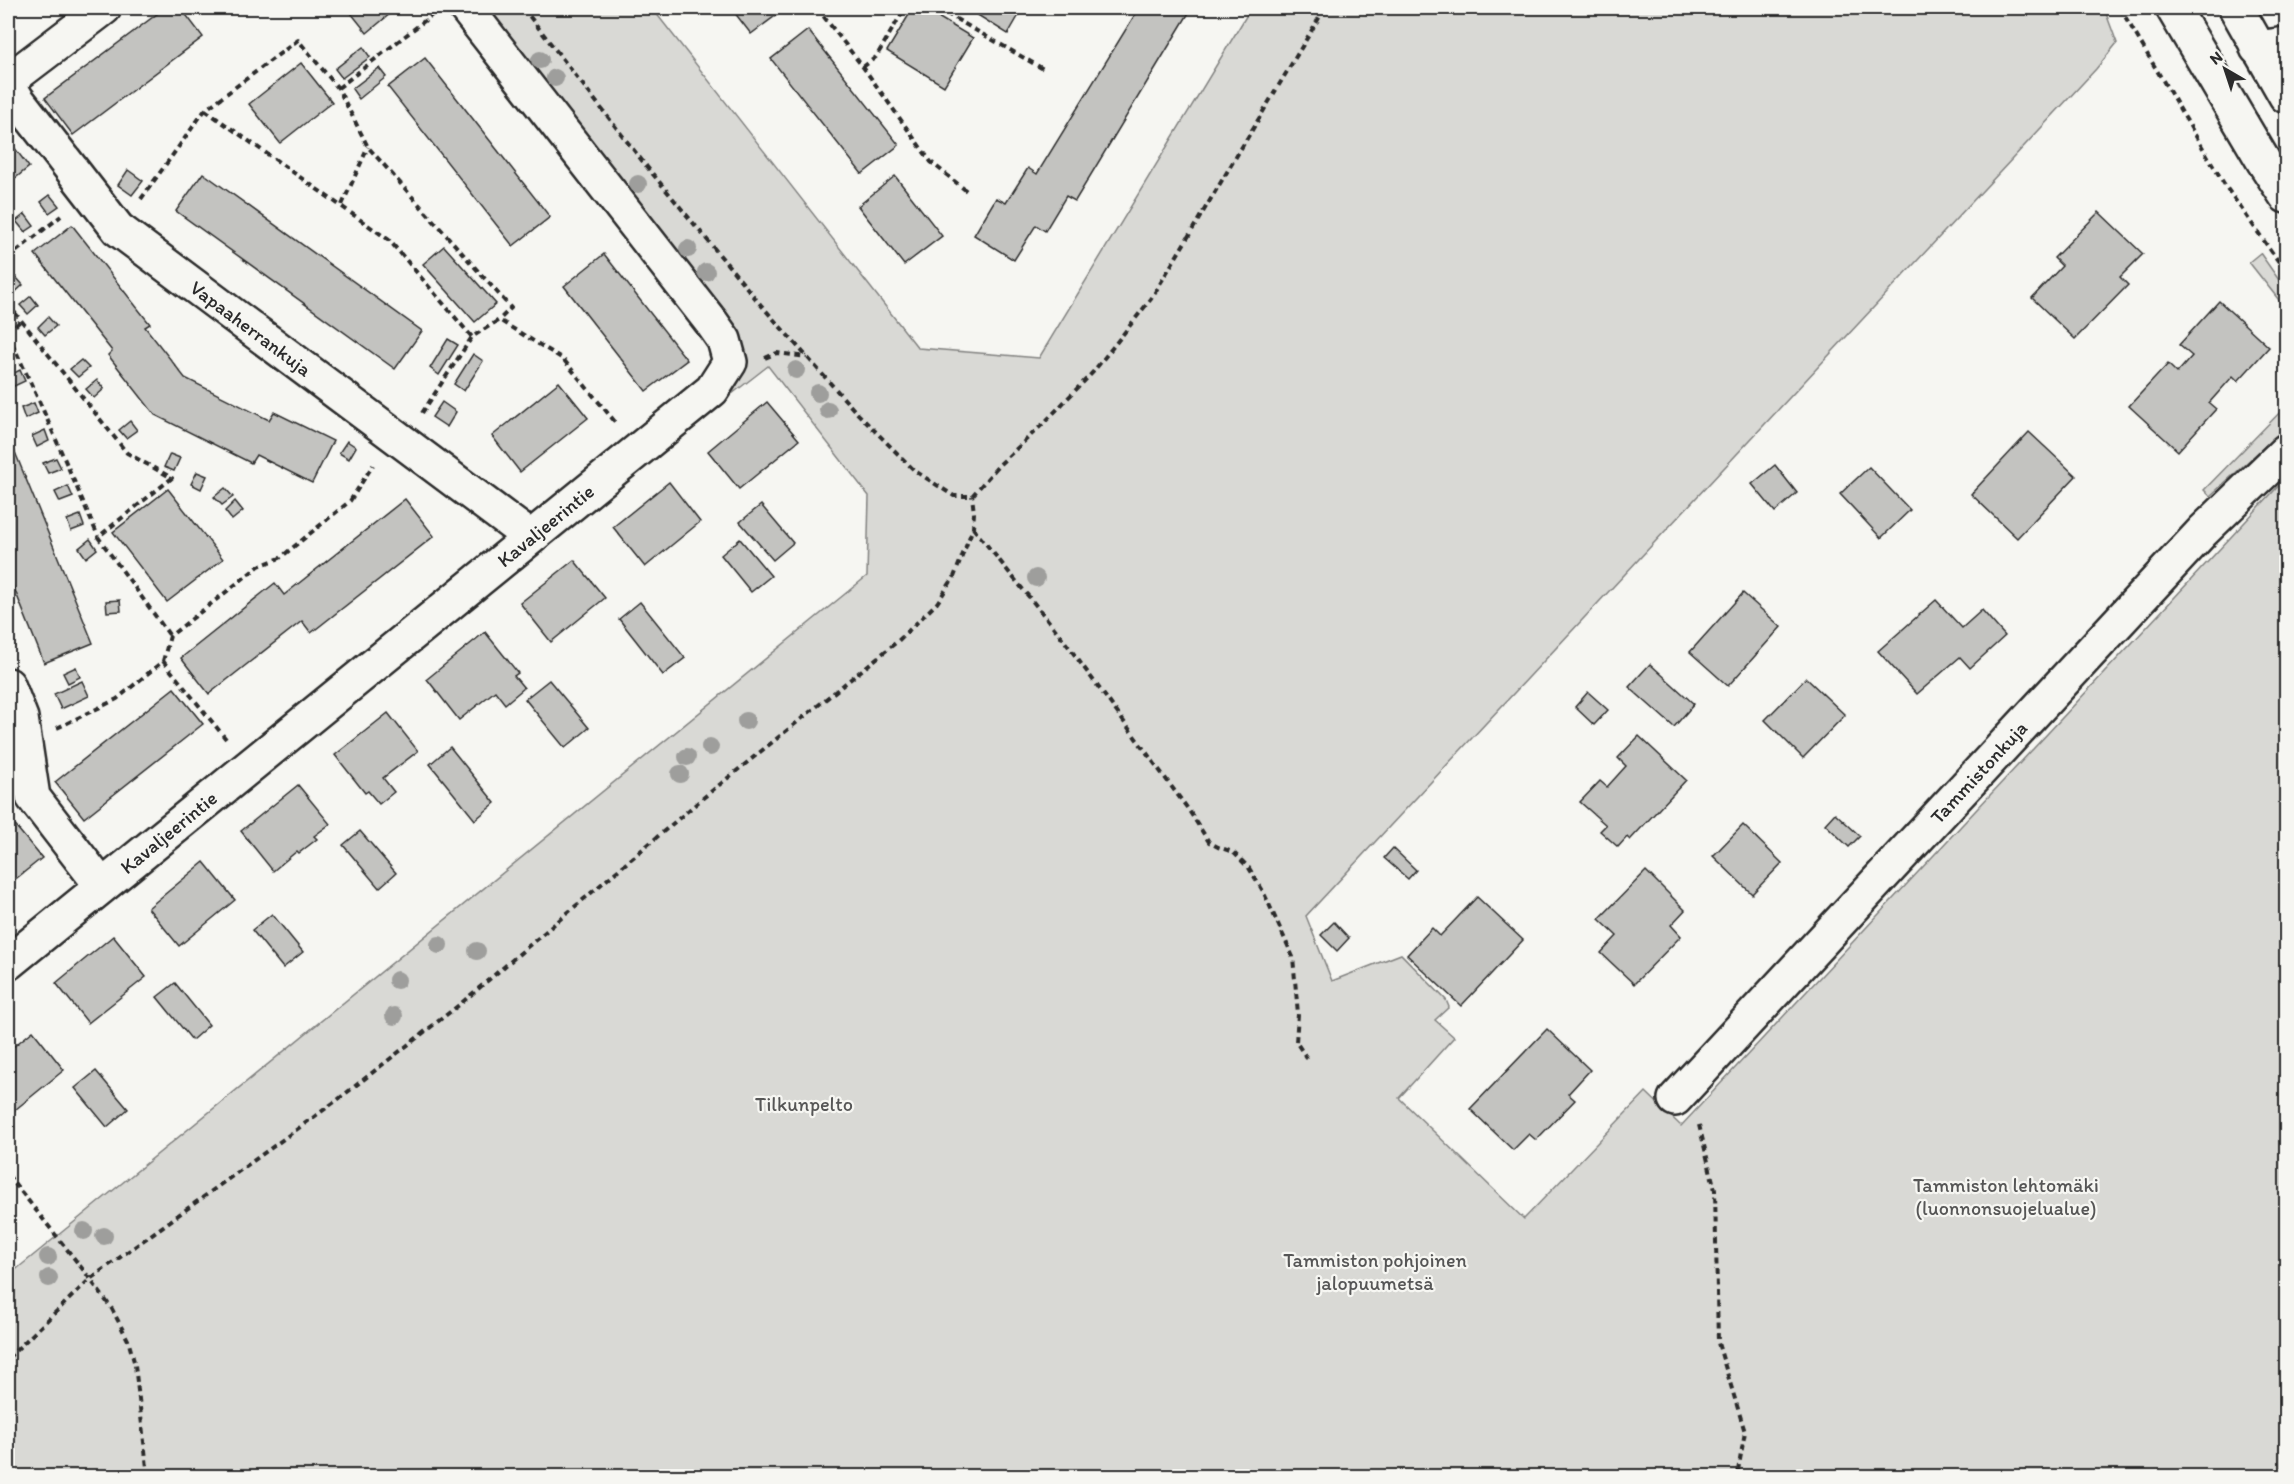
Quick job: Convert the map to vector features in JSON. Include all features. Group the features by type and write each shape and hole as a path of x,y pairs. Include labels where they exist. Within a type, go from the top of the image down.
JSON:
{"street":[{"path":"8,82 104,8"},
{"path":"2173,8 2286,196"},
{"path":"2236,8 2272,46 2286,96"},
{"path":"450,10 712,323 724,340 730,363"},
{"name":"Vapaaherrankuja","path":"8,82 17,99 118,229 530,537"},
{"name":"Kavaljeerintie","path":"8,963 712,390 730,363"},
{"name":"Tammistonkuja","path":"1682,1091 2187,548 2286,451"},
{"path":"8,685 21,718 33,797 101,885"}],"path":[{"path":"523,8 760,305 855,411 915,471 954,496 972,496"},
{"path":"817,8 863,67 931,162 969,193"},
{"path":"863,67 876,57 905,8"},
{"path":"937,8 1045,70"},
{"path":"8,1358 90,1279 336,1101 450,1012 703,798 898,641 937,603 954,577 973,528 972,496 999,465 1093,372 1151,299 1325,8"},
{"path":"2120,8 2226,187 2286,272"},
{"path":"338,88 450,10"},
{"path":"135,207 205,110 298,40 338,88 368,147 511,308 499,320 472,337 420,416"},
{"path":"205,110 389,240 472,337"},
{"path":"342,205 368,147"},
{"path":"8,258 64,214"},
{"path":"8,304 127,453 172,478 98,537"},
{"path":"21,320 8,333 98,537 170,636"},
{"path":"499,320 563,359 622,430"},
{"path":"730,363 750,364 777,353 807,357"},
{"path":"53,730 117,699 163,661 170,636 259,566 280,558 350,501 378,457"},
{"path":"973,528 1060,635 1188,809 1209,842 1218,848 1233,852 1249,868 1263,891 1293,957 1298,1014 1296,1042 1308,1060"},
{"path":"163,661 232,747"},
{"path":"1682,1091 1715,1190 1718,1342 1745,1432 1737,1476"},
{"path":"8,1175 112,1309 128,1340 135,1365 148,1476"}],"green space":[{"name":"Tilkunpelto","path":"482,8 652,8 918,348 1039,358 1251,8 2104,8 2117,43 2096,69 1306,916 1332,981 1401,954 1446,1000 1449,1007 1435,1020 1454,1037 1399,1098 1524,1219 1646,1092 1681,1126 2286,478 2286,1476 8,1476 8,1276 867,576 869,496 768,366 732,394 741,377 745,360"},
{"path":"2260,253 2286,290 2286,309 2249,262"},
{"path":"2286,406 2286,427 2210,496 2204,490"}],"building":[{"path":"165,8 181,8 203,37 73,135 45,98"},
{"path":"347,8 397,8 367,33"},
{"path":"731,8 786,8 751,34"},
{"path":"913,8 923,8 973,38 944,86 887,51"},
{"path":"980,8 1023,8 1008,34 976,14"},
{"path":"1139,8 1183,8 1190,11 1075,201 1066,196 1045,231 1036,225 1014,260 974,235 996,198 1006,203 1028,168 1037,174"},
{"path":"808,30 899,145 862,174 771,59"},
{"path":"363,47 370,57 342,78 335,69"},
{"path":"425,58 550,217 513,246 388,87"},
{"path":"301,63 332,102 280,143 249,104"},
{"path":"379,68 386,77 359,99 352,89"},
{"path":"8,139 29,167 8,184"},
{"path":"128,170 143,181 132,195 118,185"},
{"path":"203,173 422,331 395,369 176,211"},
{"path":"895,176 942,236 904,265 858,206"},
{"path":"50,195 59,206 49,213 41,202"},
{"path":"2099,212 2143,254 2120,277 2128,285 2075,339 2032,298 2062,266 2054,258"},
{"path":"25,214 34,226 25,232 16,221"},
{"path":"72,225 150,324 145,327 185,378 269,420 274,412 333,441 312,483 256,455 251,463 155,415 108,355 112,351 35,254"},
{"path":"444,246 496,304 475,322 423,264"},
{"path":"604,254 687,360 646,391 564,286"},
{"path":"16,277 23,285 12,295 8,284"},
{"path":"31,296 38,305 28,314 20,305"},
{"path":"2219,301 2269,347 2238,381 2233,376 2209,403 2216,409 2178,451 2129,406 2168,364 2177,373 2192,356 2179,345"},
{"path":"48,317 56,326 45,335 38,327"},
{"path":"448,339 458,345 439,375 430,368"},
{"path":"473,354 483,361 464,391 454,384"},
{"path":"81,360 89,368 78,377 70,369"},
{"path":"20,370 25,381 12,387 8,376"},
{"path":"97,380 104,389 94,398 86,389"},
{"path":"559,382 588,418 520,472 492,436"},
{"path":"442,402 456,412 447,427 432,417"},
{"path":"767,402 799,440 739,489 708,451"},
{"path":"34,403 38,413 25,419 21,408"},
{"path":"130,421 137,430 126,438 119,430"},
{"path":"45,430 49,441 37,447 32,436"},
{"path":"2029,432 2076,476 2017,538 1971,494"},
{"path":"8,435 93,643 44,663 8,573"},
{"path":"347,441 356,447 349,459 339,453"},
{"path":"170,454 180,458 174,471 164,467"},
{"path":"56,458 61,468 48,473 43,463"},
{"path":"1775,465 1797,493 1775,512 1752,484"},
{"path":"1869,467 1910,510 1881,538 1840,494"},
{"path":"197,472 207,476 201,489 191,484"},
{"path":"669,482 700,522 645,567 613,527"},
{"path":"68,486 73,497 60,502 55,492"},
{"path":"225,488 233,497 222,505 214,497"},
{"path":"168,489 223,559 167,602 113,532"},
{"path":"405,499 434,536 311,633 302,621 209,694 181,658 275,583 284,595"},
{"path":"235,501 243,511 232,520 225,511"},
{"path":"761,505 793,543 773,560 740,522"},
{"path":"80,515 84,526 71,531 67,520"},
{"path":"90,539 97,549 86,558 79,548"},
{"path":"740,539 771,576 751,592 721,555"},
{"path":"574,560 605,598 551,642 520,603"},
{"path":"1743,593 1781,627 1728,686 1690,652"},
{"path":"120,600 121,611 107,612 106,601"},
{"path":"1936,600 1962,628 1982,610 2005,636 1970,668 1960,657 1917,694 1878,651"},
{"path":"640,602 685,658 663,675 619,619"},
{"path":"485,632 518,673 514,676 524,688 505,704 495,691 459,720 427,679"},
{"path":"1650,664 1694,704 1674,727 1629,687"},
{"path":"76,667 80,677 68,683 63,673"},
{"path":"1806,678 1845,715 1803,758 1765,720"},
{"path":"549,680 589,728 565,748 525,699"},
{"path":"82,681 89,696 61,709 54,694"},
{"path":"174,688 203,724 84,818 55,782"},
{"path":"1588,692 1608,710 1594,725 1575,707"},
{"path":"388,713 418,751 383,778 394,792 379,804 368,791 365,793 335,755"},
{"path":"1639,736 1686,780 1630,840 1627,837 1618,847 1600,831 1606,825 1580,802 1600,781 1607,787 1626,766 1618,758"},
{"path":"450,747 495,803 475,820 430,764"},
{"path":"298,785 330,824 314,836 317,839 299,853 297,851 273,871 241,831"},
{"path":"1835,813 1860,836 1849,847 1825,824"},
{"path":"13,823 42,858 8,885 8,827"},
{"path":"1743,825 1782,863 1752,894 1713,856"},
{"path":"360,831 396,873 379,888 343,845"},
{"path":"1393,848 1416,870 1408,879 1384,858"},
{"path":"204,862 235,900 179,946 148,908"},
{"path":"1646,871 1685,910 1671,925 1681,936 1634,984 1601,953 1617,936 1599,919"},
{"path":"1477,897 1523,940 1461,1006 1407,955 1432,928 1440,936"},
{"path":"272,914 303,952 283,968 252,930"},
{"path":"1334,922 1349,938 1337,951 1321,935"},
{"path":"113,936 146,977 88,1023 56,983"},
{"path":"175,983 209,1025 192,1040 157,997"},
{"path":"1547,1029 1590,1070 1568,1094 1575,1100 1536,1140 1529,1134 1513,1150 1470,1109"},
{"path":"33,1031 64,1070 10,1114 8,1111 8,1051"},
{"path":"96,1071 128,1109 107,1127 75,1088"}],"park label":[{"name":"Tammiston lehtomäki (luonnonsuojelualue)","path":"2006,1196"},
{"name":"Tammiston pohjoinen jalopuumetsä","path":"1375,1272"}]}
